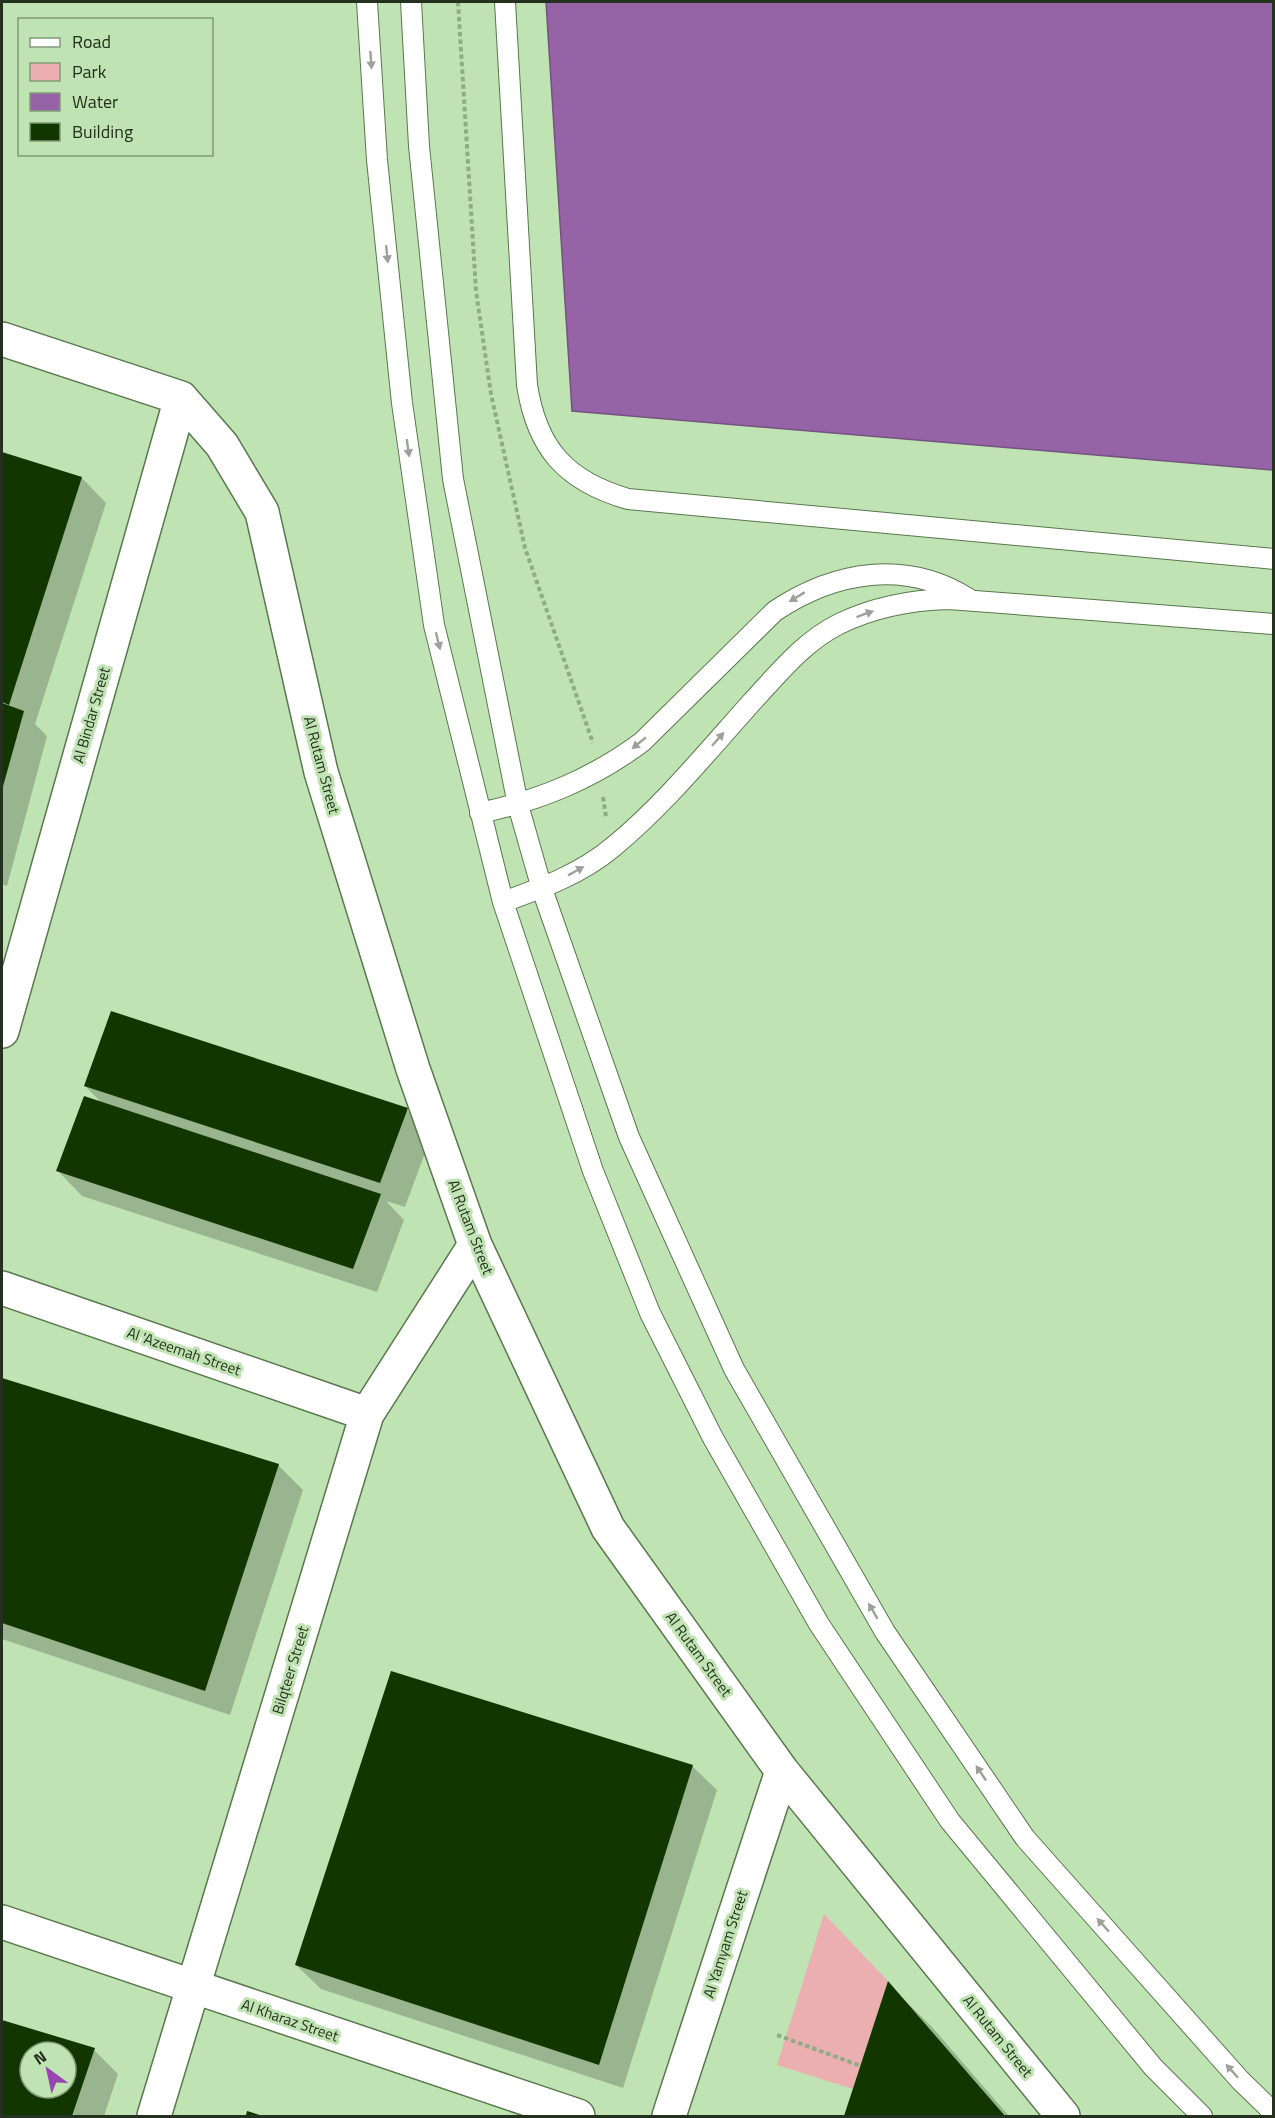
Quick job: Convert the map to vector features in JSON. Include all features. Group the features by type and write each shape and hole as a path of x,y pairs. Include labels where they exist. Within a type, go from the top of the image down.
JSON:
{"street":[{"path":"2,339 181,398"},
{"name":"Al Bindar Street","path":"2,1032 181,398"},
{"name":"Al Rutam Street","path":"181,398 222,445 262,512 321,772 413,1069 475,1245 608,1528 782,1771 1063,2116"},
{"name":"Bilqteer Street","path":"154,2116 195,1988 367,1414 475,1245"},
{"name":"Al 'Azeemah Street","path":"2,1288 367,1414"},
{"name":"Al Yamyam Street","path":"669,2116 782,1771"},
{"name":"Al Kharaz Street","path":"2,1922 578,2116"}],"lane":[{"path":"367,2 377,160 402,403 435,625 503,902 593,1171 650,1313 713,1438 813,1614 950,1821 1153,2067 1202,2116"},
{"path":"411,2 419,146 453,479 518,805 542,889 629,1137 734,1369 885,1632 1025,1838 1240,2080 1274,2113"},
{"path":"505,2 527,385 531,412 541,438 557,460 578,478 601,491 628,499 1274,559"},
{"path":"480,813 518,805 573,785 599,772 642,742 775,611 801,594 830,582 859,574 890,573 921,577 940,583 972,600"},
{"path":"503,902 542,889 578,871 611,849 641,822 791,659 837,625 891,605 920,600 972,600 1274,624"}],"path":[{"path":"777,2036 861,2066"}],"green space":[{"path":"824,1914 888,1981 853,2089 777,2065"}],"water":[{"path":"546,2 1273,2 1273,470 572,411"}],"building":[{"path":"2,452 82,477 9,705 2,702"},
{"path":"2,703 24,711 2,790"},
{"path":"111,1011 408,1108 380,1183 84,1086"},
{"path":"84,1096 381,1194 353,1269 56,1171"},
{"path":"2,1378 279,1464 205,1691 2,1623"},
{"path":"391,1671 693,1765 599,2065 295,1965"},
{"path":"888,1981 1005,2116 844,2116"},
{"path":"2,2020 68,2040 18,2040 18,2100 77,2100 72,2116 2,2116"},
{"path":"78,2043 95,2048 78,2098"},
{"path":"247,2111 263,2116 246,2116"}]}
